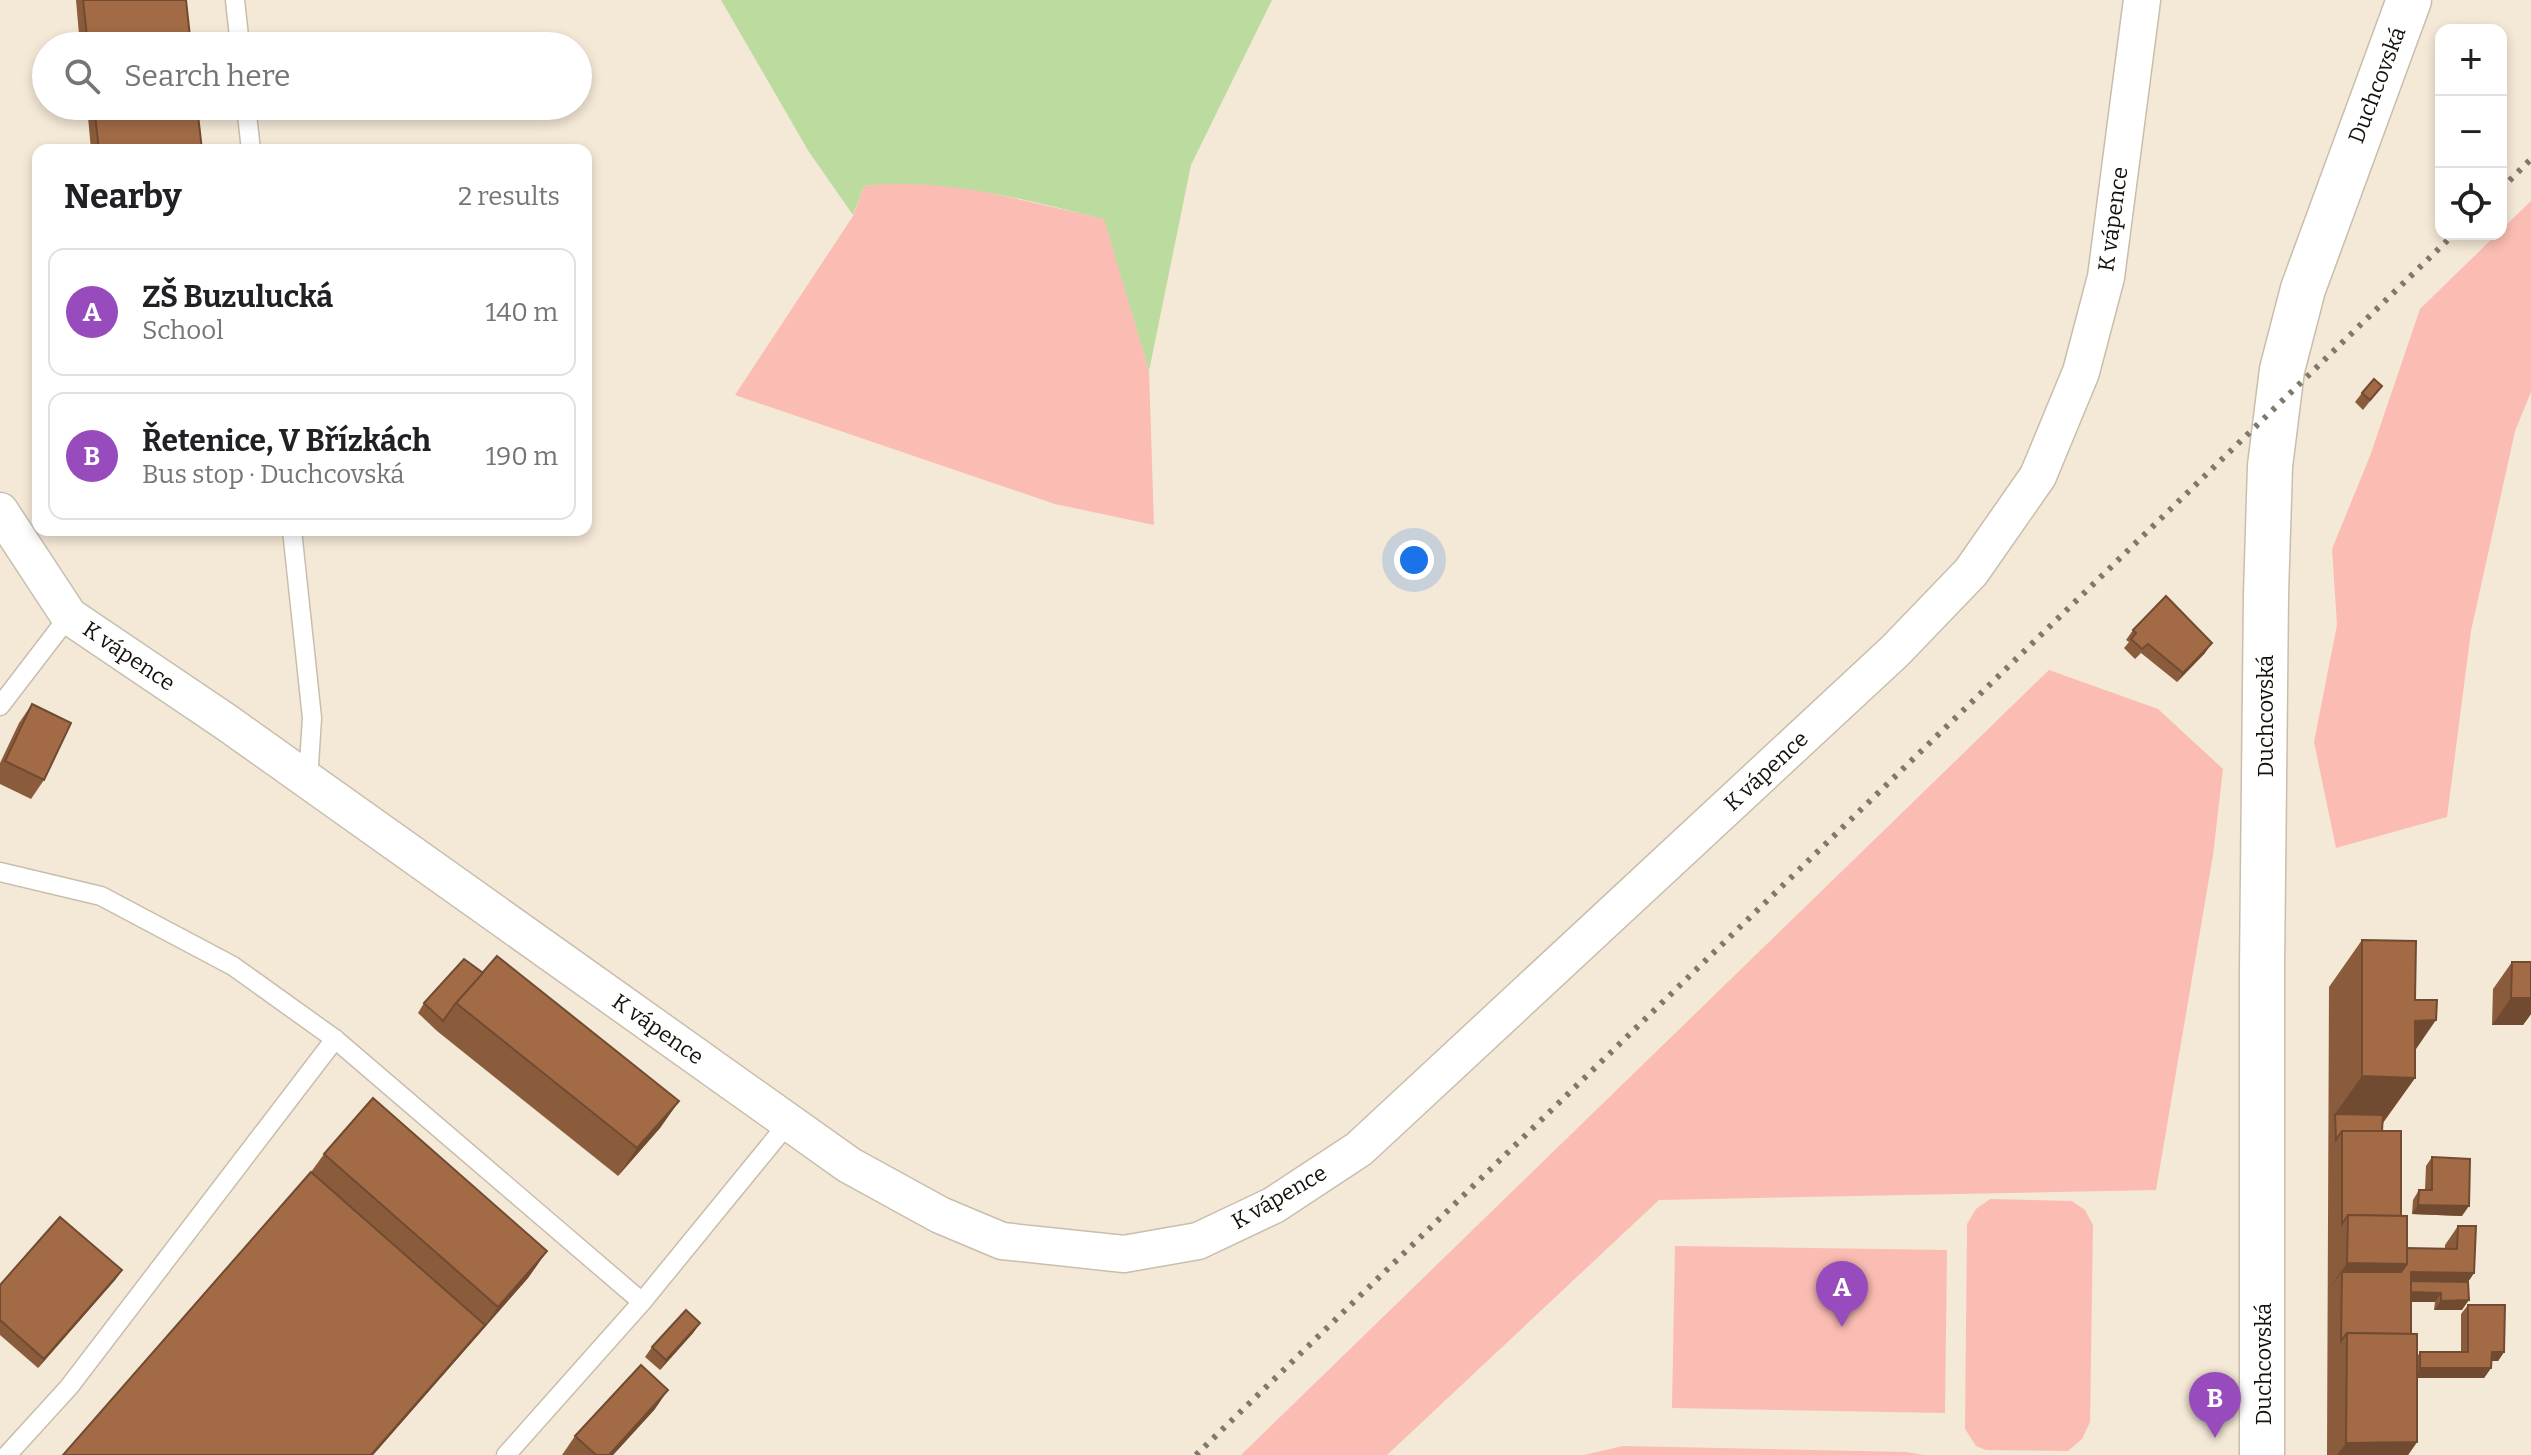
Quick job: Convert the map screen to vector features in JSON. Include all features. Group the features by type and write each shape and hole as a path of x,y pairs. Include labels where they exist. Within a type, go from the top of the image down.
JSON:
{"main road":[{"name":"Duchcovská","path":"2262,1455 2264,1252 2261,1091 2266,594 2271,451 2282,370 2303,289 2409,0"}],"street":[{"name":"K vápence","path":"0,511 69,616 308,780 849,1165 940,1215 1002,1241 1124,1254 1198,1241 1274,1205 1359,1149 1895,651 1971,572 2038,476 2081,372 2106,277 2142,0"}],"lane":[{"path":"235,0 238,32"},
{"path":"248,120 250,144"},
{"path":"293,536 312,718 308,780"},
{"path":"0,706 69,616"},
{"path":"0,872 101,896 233,966 335,1039 642,1302"},
{"path":"7,1455 69,1387 335,1039"},
{"path":"506,1455 642,1302 789,1122"}],"shaded area":[{"path":"721,0 1272,0 1191,165 1149,371 1104,219 986,192 895,184 864,186 853,215 809,152"},
{"path":"898,182 965,187 1105,219 1149,371 1154,525 1055,504 735,395 853,216 864,186"},
{"path":"2531,201 2531,392 2515,431 2471,631 2447,817 2336,848 2314,742 2337,625 2332,549 2370,456 2420,309 2491,240 2507,240 2507,224"},
{"path":"2049,670 2158,709 2223,769 2213,855 2156,1190 1659,1200 1387,1455 1241,1455"},
{"path":"1990,1199 2072,1201 2085,1210 2093,1225 2090,1422 2082,1439 2068,1451 1986,1450 1976,1446 1965,1429 1967,1224 1976,1209"},
{"path":"1675,1246 1947,1250 1945,1413 1672,1408"},
{"path":"1623,1446 1906,1452 1924,1455 1584,1455"}],"building":[{"path":"83,0 186,0 189,32 86,32"},
{"path":"96,120 199,120 201,144 98,144"},
{"path":"2374,379 2382,386 2370,400 2362,393"},
{"path":"2166,596 2212,643 2183,673 2148,644 2142,649 2131,639 2136,633 2133,630"},
{"path":"32,704 71,723 44,780 5,761"},
{"path":"2362,940 2416,941 2415,1000 2437,1000 2436,1020 2415,1021 2415,1078 2362,1076"},
{"path":"497,956 679,1101 637,1148 456,1003"},
{"path":"464,959 483,973 443,1021 424,1003"},
{"path":"2512,962 2531,962 2531,998 2511,998"},
{"path":"373,1098 547,1251 498,1307 324,1154"},
{"path":"2335,1114 2383,1115 2382,1131 2342,1131 2336,1140"},
{"path":"2342,1131 2401,1131 2401,1216 2348,1215 2342,1224"},
{"path":"2432,1157 2470,1159 2469,1206 2418,1205 2419,1190 2432,1190"},
{"path":"311,1172 485,1325 371,1455 63,1455"},
{"path":"2348,1215 2407,1216 2407,1264 2347,1263"},
{"path":"60,1217 122,1270 44,1359 0,1320 0,1285"},
{"path":"2458,1226 2476,1226 2474,1273 2411,1272 2411,1334 2347,1333 2341,1341 2342,1272 2401,1272 2407,1264 2407,1248 2457,1249"},
{"path":"2411,1281 2468,1282 2469,1300 2441,1301 2441,1293 2411,1292"},
{"path":"2468,1305 2505,1305 2504,1352 2492,1352 2491,1368 2420,1368 2420,1352 2468,1352"},
{"path":"686,1310 700,1323 666,1360 652,1347"},
{"path":"2347,1333 2417,1334 2417,1442 2346,1443"},
{"path":"641,1365 668,1390 609,1455 596,1455 575,1436"}],"railway":[{"path":"2507,183 2531,159"},
{"path":"1196,1455 2448,240"}],"place":[{"name":"ZŠ Buzulucká","path":"1842,1327"},
{"name":"Řetenice, V Břízkách","path":"2215,1438"}]}
